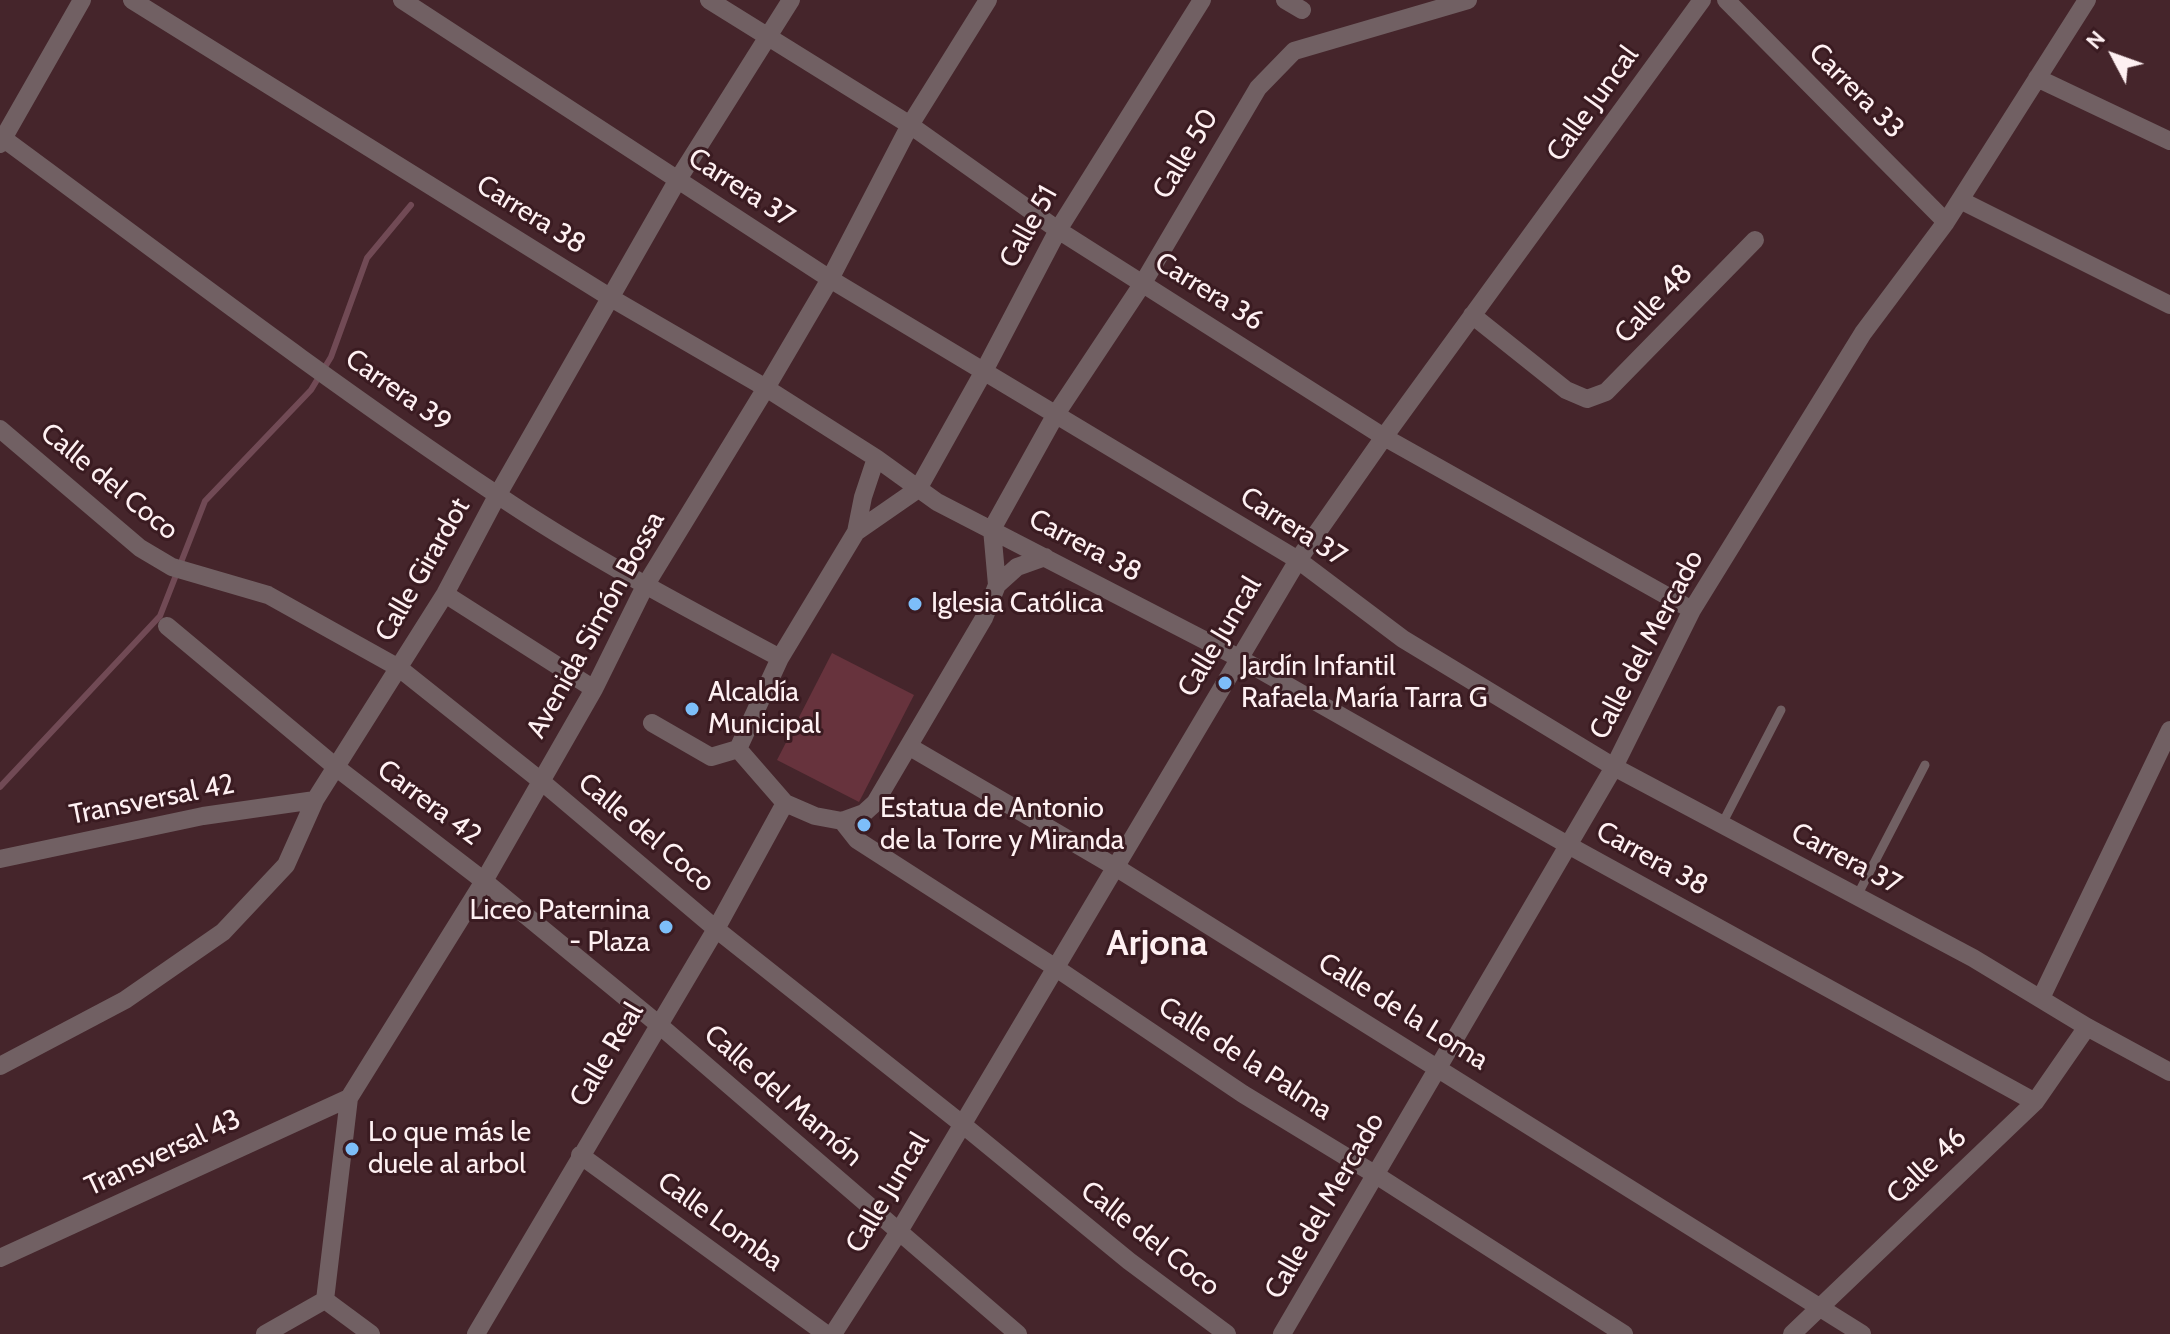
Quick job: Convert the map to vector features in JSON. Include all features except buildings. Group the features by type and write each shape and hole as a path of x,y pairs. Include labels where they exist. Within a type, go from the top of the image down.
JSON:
{"street":[{"path":"2,141 82,0"},
{"name":"Carrera 38","path":"132,0 611,298 766,388 876,458 937,502 1239,658 1568,845 2035,1102"},
{"name":"Carrera 37","path":"402,0 830,279 1298,560 1403,639 1614,767 1973,958 2087,1027 2170,1072"},
{"name":"Carrera 36","path":"709,0 910,125 1058,230 1384,437 1692,610"},
{"name":"Calle Girardot","path":"0,1066 125,1000 223,932 286,865 315,800 445,594 497,496 677,181 791,0"},
{"name":"Avenida Simón Bossa","path":"325,1300 349,1098 484,881 594,689 645,586 830,279 910,125 988,0"},
{"name":"Calle 51","path":"918,489 1058,230 1202,0"},
{"path":"1285,0 1302,10"},
{"name":"Calle 50","path":"992,529 1056,414 1143,283 1258,88 1294,51 1468,0"},
{"name":"Calle Juncal","path":"833,1334 898,1233 1298,560 1702,0"},
{"name":"Carrera 33","path":"1726,0 1946,222"},
{"name":"Calle del Mercado","path":"1282,1334 1614,767 1692,610 1863,333 1946,222 2087,0"},
{"path":"2037,78 2170,141"},
{"name":"Carrera 39","path":"2,141 497,496 645,586 780,658"},
{"path":"1960,200 2170,305"},
{"name":"Calle 48","path":"1472,315 1566,390 1587,399 1606,392 1755,240"},
{"name":"Calle del Coco","path":"0,429 140,548 178,569 268,595 399,668 541,781 716,929 1129,1261 1227,1334"},
{"path":"652,723 711,757 738,749 780,658 856,532 876,458"},
{"path":"856,532 918,489"},
{"path":"992,529 997,585"},
{"path":"738,749 785,803 815,816 842,821 864,813 875,803 910,747 984,618 997,585 1017,567 1045,557"},
{"path":"445,594 594,689"},
{"name":"Carrera 42","path":"167,626 337,768 484,881 658,1024"},
{"path":"2041,998 2169,735"},
{"name":"Calle de la Loma","path":"910,747 1117,868 1862,1334"},
{"name":"Transversal 42","path":"0,859 203,816 315,800"},
{"name":"Calle Real","path":"476,1334 716,929 785,803"},
{"name":"Calle de la Palma","path":"842,821 857,840 1056,968 1243,1094 1624,1334"},
{"name":"Calle del Mamón","path":"658,1024 1018,1334"},
{"name":"Calle 46","path":"1792,1334 2035,1102 2087,1027"},
{"name":"Transversal 43","path":"0,1258 349,1098"},
{"name":"Calle Lomba","path":"580,1155 826,1334"},
{"path":"265,1334 325,1300 371,1334"}],"lane":[{"path":"1721,824 1781,710"},
{"path":"1857,896 1925,765"}],"shaded area":[{"path":"832,653 914,695 859,802 777,760"}],"waterway":[{"path":"0,787 160,616 205,501 311,390 331,357 367,258 411,205"}],"place":[{"name":"Iglesia Católica","path":"915,604"},
{"name":"Jardín Infantil Rafaela María Tarra G","path":"1225,683"},
{"name":"Alcaldía Municipal","path":"692,709"},
{"name":"Estatua de Antonio de la Torre y Miranda","path":"864,825"},
{"name":"Liceo Paternina - Plaza","path":"666,927"},
{"name":"Lo que más le duele al arbol","path":"352,1149"}],"district":[{"name":"Arjona","path":"1157,944"}]}
